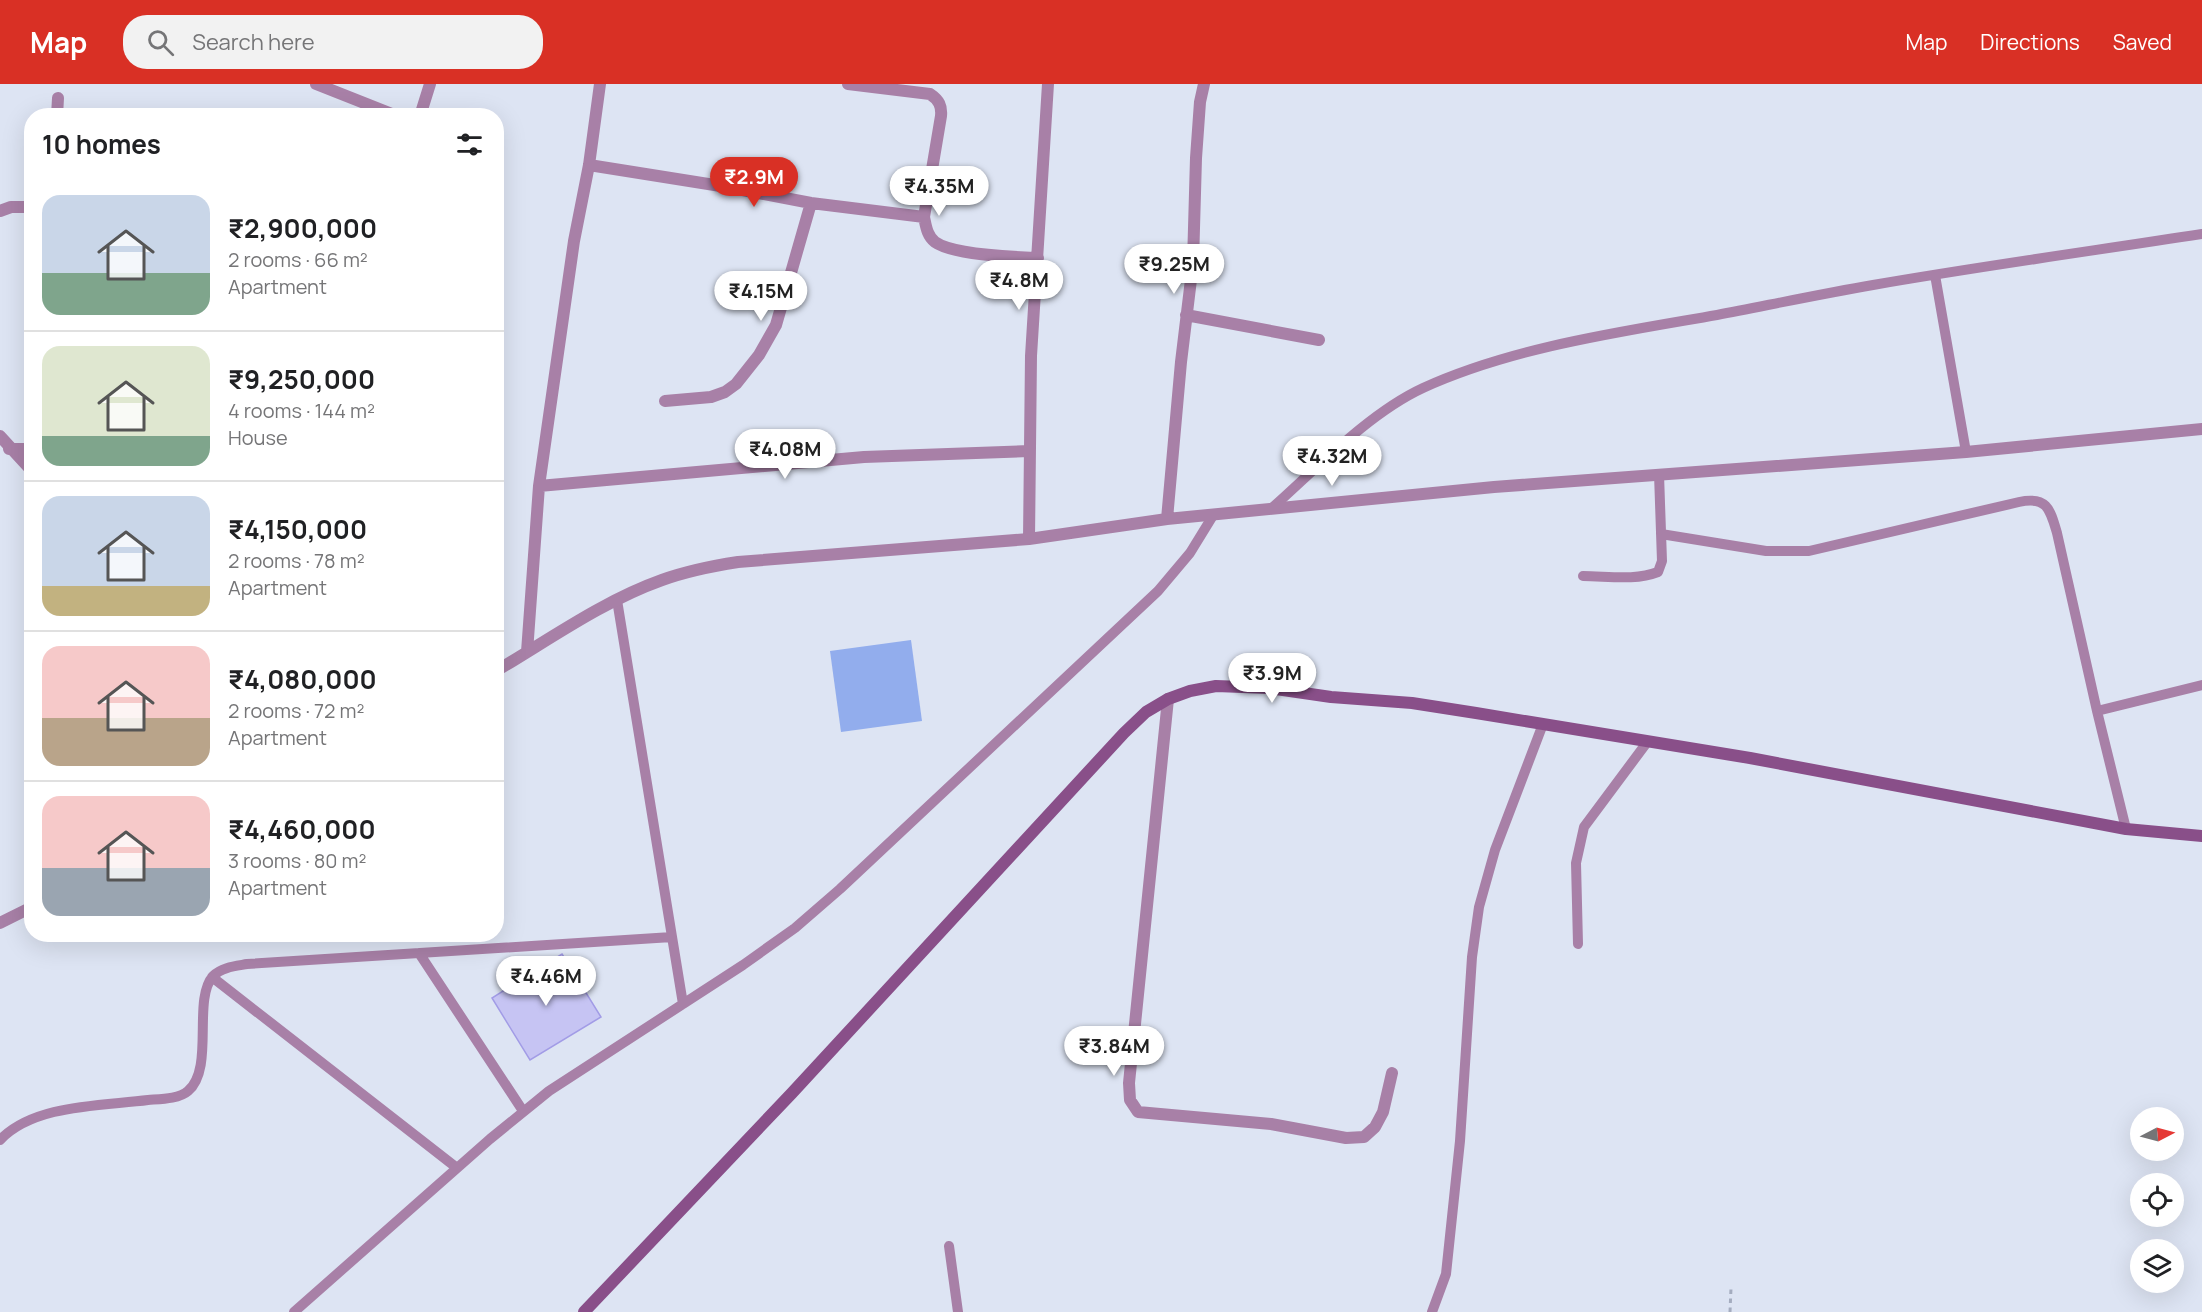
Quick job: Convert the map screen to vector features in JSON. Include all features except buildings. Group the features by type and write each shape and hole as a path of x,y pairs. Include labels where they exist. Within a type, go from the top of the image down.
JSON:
{"street":[{"path":"316,84 377,108"},
{"path":"422,108 430,84"},
{"path":"527,652 539,486 573,241 589,165 600,84"},
{"path":"848,84 930,94 937,99 941,108 941,116 924,217 927,232 935,242 951,248 987,254 1038,258"},
{"path":"1029,539 1031,356 1048,84"},
{"path":"1167,519 1192,263 1200,102 1204,84"},
{"path":"57,108 58,98"},
{"path":"589,165 727,187 811,204 924,217"},
{"path":"665,401 711,397 725,392 736,384 759,355 776,325 811,204"},
{"path":"0,211 11,207 24,207"},
{"path":"1186,315 1319,340"},
{"path":"504,666 565,628 661,580 705,567 738,562 1029,539 1167,519 1494,487 1966,452 2202,429"},
{"path":"0,436 9,449 24,463"},
{"path":"9,449 24,449"},
{"path":"539,486 864,457 1029,451"},
{"path":"584,1312 792,1093 1124,733 1146,712 1168,699 1190,691 1216,686 1269,688 1331,697 1412,703 1909,786 2126,829 2202,836"},
{"path":"1168,699 1129,1083 1130,1100 1138,1112 1262,1123 1346,1138 1364,1137 1375,1127 1383,1112 1392,1073"},
{"path":"0,923 24,911"}],"lane":[{"path":"1272,508 1390,407 1422,389 1511,356 1634,330 1935,275 2202,234"},
{"path":"1935,275 1966,452"},
{"path":"1582,576 1634,577 1649,576 1658,572 1662,561 1659,474"},
{"path":"1661,534 1766,551 1809,551 2026,500 2032,499 2044,503 2051,513 2057,533 2126,829"},
{"path":"294,1312 523,1111 549,1091 795,928 840,889 1158,591 1190,553 1214,514"},
{"path":"618,600 683,1004"},
{"path":"2097,711 2202,684"},
{"path":"1432,1312 1446,1274 1460,1141 1472,957 1479,907 1495,850 1543,724"},
{"path":"1578,944 1576,863 1584,827 1648,741"},
{"path":"0,1140 31,1119 57,1111 167,1098 187,1092 197,1079 201,1061 206,993 213,977 224,969 247,964 672,937"},
{"path":"420,953 523,1111"},
{"path":"213,977 457,1168"},
{"path":"949,1246 958,1312"}],"path":[{"path":"1730,1312 1731,1288"}],"water":[{"path":"911,640 922,721 841,732 830,651"}]}
